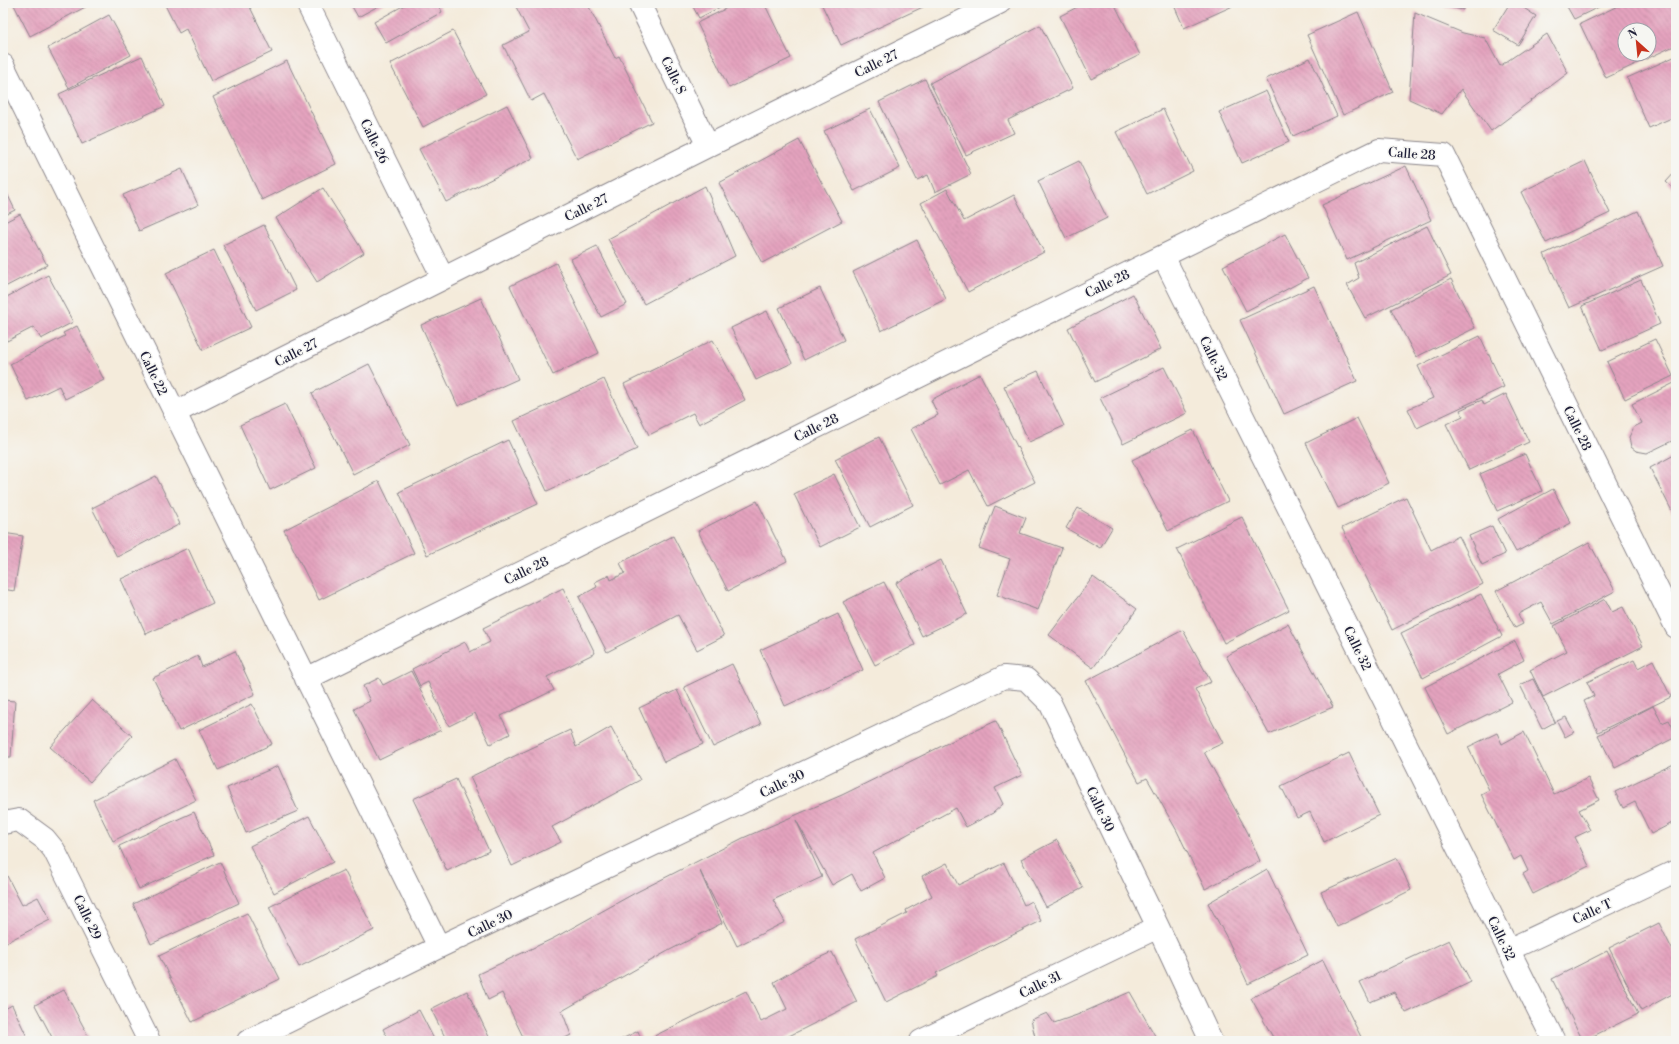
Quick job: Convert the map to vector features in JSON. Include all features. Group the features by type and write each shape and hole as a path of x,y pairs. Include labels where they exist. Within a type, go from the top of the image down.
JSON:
{"street":[{"name":"Calle 26","path":"307,3 443,278"},
{"name":"Calle S","path":"639,3 708,146"},
{"name":"Calle 27","path":"174,413 708,146 973,9 999,3"},
{"name":"Calle 22","path":"3,65 439,947"},
{"name":"Calle 28","path":"306,679 1379,150 1444,155 1676,626"},
{"name":"Calle 32","path":"1163,256 1554,1041"},
{"name":"Calle 30","path":"248,1041 439,947 1004,677 1026,679 1050,703 1211,1041"},
{"name":"Calle 29","path":"3,823 19,820 45,839 54,850 149,1041"},
{"name":"Calle T","path":"1508,950 1676,871"},
{"name":"Calle 31","path":"921,1041 1158,927"}],"building":[{"path":"13,3 93,3 30,36"},
{"path":"164,3 248,3 272,52 211,81 186,29 179,33"},
{"path":"350,3 384,3 358,17"},
{"path":"408,3 438,3 442,12 386,43 374,22"},
{"path":"514,3 587,3 615,58 619,56 652,122 577,159 544,94 531,101 503,45 529,32"},
{"path":"691,3 728,3 699,18"},
{"path":"737,3 764,3 791,58 729,88 697,23"},
{"path":"821,3 923,3 925,6 841,45"},
{"path":"1085,3 1114,3 1140,55 1091,79 1060,16"},
{"path":"1173,3 1234,3 1235,5 1184,28"},
{"path":"1430,3 1464,3 1463,10"},
{"path":"1510,3 1516,3 1536,16 1518,45 1493,30"},
{"path":"1565,3 1607,3 1574,19"},
{"path":"1624,3 1673,3 1676,9 1676,45 1657,54 1657,22 1617,22 1617,62 1640,62 1606,78 1580,24"},
{"path":"1358,12 1393,92 1343,115 1307,35"},
{"path":"1415,13 1463,33 1485,38 1500,66 1547,34 1568,73 1491,131 1461,89 1442,114 1409,99"},
{"path":"109,15 131,55 69,88 48,48"},
{"path":"1040,25 1073,88 1008,120 1014,133 966,155 930,83"},
{"path":"453,31 486,94 423,127 390,64"},
{"path":"142,56 165,106 82,144 59,94"},
{"path":"1676,56 1676,116 1649,128 1627,78"},
{"path":"1310,58 1337,116 1293,136 1266,79"},
{"path":"287,61 336,164 262,200 213,97"},
{"path":"925,79 971,174 935,192 928,175 917,180 879,102"},
{"path":"1266,91 1289,142 1242,163 1219,112"},
{"path":"507,105 533,158 446,202 419,149"},
{"path":"870,109 900,168 854,191 824,131"},
{"path":"1163,109 1193,171 1147,194 1116,132"},
{"path":"799,140 842,221 762,263 719,183"},
{"path":"1079,161 1107,218 1066,238 1038,181"},
{"path":"1585,161 1610,213 1546,243 1521,192"},
{"path":"1406,166 1431,220 1347,260 1322,205"},
{"path":"182,169 198,205 139,231 123,195"},
{"path":"1676,171 1676,191 1666,182"},
{"path":"3,185 15,210 3,216"},
{"path":"705,186 735,256 644,304 608,239"},
{"path":"323,188 364,253 317,282 276,218"},
{"path":"947,189 964,221 1014,195 1044,252 968,292 921,203"},
{"path":"1638,211 1663,266 1569,308 1544,254"},
{"path":"20,214 47,265 3,288 3,223"},
{"path":"264,225 296,290 256,310 223,245"},
{"path":"1427,226 1451,275 1365,318 1347,285 1359,278 1354,263"},
{"path":"1285,234 1308,278 1246,311 1223,266"},
{"path":"917,240 946,299 881,331 853,272"},
{"path":"597,246 627,304 601,317 571,259"},
{"path":"214,250 251,327 203,350 166,273"},
{"path":"556,263 599,353 553,375 510,286"},
{"path":"48,275 73,322 41,339 34,327 7,341 3,333 3,299"},
{"path":"1451,279 1475,328 1416,357 1391,309"},
{"path":"1641,280 1660,324 1602,350 1582,306"},
{"path":"1314,286 1357,381 1284,414 1240,320"},
{"path":"820,288 844,340 804,360 779,308"},
{"path":"1133,294 1161,349 1095,382 1068,328"},
{"path":"481,298 518,379 458,406 421,325"},
{"path":"767,311 792,363 756,380 731,328"},
{"path":"77,326 104,380 65,399 59,386 28,401 10,364 65,336 63,333"},
{"path":"1480,336 1504,387 1417,428 1408,409 1433,398 1418,366"},
{"path":"1655,339 1673,376 1625,399 1607,362"},
{"path":"713,340 745,400 699,424 693,413 649,435 624,384"},
{"path":"369,364 410,445 353,474 312,393"},
{"path":"1164,367 1187,413 1123,444 1100,398"},
{"path":"1038,371 1064,426 1029,442 1004,386"},
{"path":"980,374 1035,482 988,506 969,470 940,485 911,429 938,415 931,400"},
{"path":"604,379 637,449 547,491 514,421"},
{"path":"1676,382 1676,439 1647,453 1636,451 1631,447 1629,437 1634,427 1642,423 1632,404"},
{"path":"1506,394 1529,442 1469,470 1446,424 1463,416 1460,410 1482,400 1484,405"},
{"path":"285,404 316,468 270,490 240,425"},
{"path":"1357,418 1389,483 1338,508 1306,443"},
{"path":"1193,430 1228,501 1168,531 1132,460"},
{"path":"879,437 913,505 870,527 835,459"},
{"path":"508,440 538,504 427,555 399,492"},
{"path":"1525,454 1542,491 1497,511 1480,474"},
{"path":"1676,454 1676,519 1650,468"},
{"path":"834,474 860,527 820,547 794,494"},
{"path":"156,476 180,524 117,557 92,508"},
{"path":"379,481 414,553 319,600 284,530"},
{"path":"1553,489 1571,523 1516,552 1498,519"},
{"path":"1406,497 1431,550 1459,536 1483,584 1392,630 1342,528"},
{"path":"757,501 787,561 728,591 698,531"},
{"path":"995,506 1026,518 1020,533 1062,548 1038,610 997,595 1010,559 979,548"},
{"path":"1078,508 1112,528 1100,548 1066,528"},
{"path":"1242,517 1289,610 1224,643 1177,549"},
{"path":"1492,526 1505,554 1482,565 1469,536"},
{"path":"3,533 23,536 14,591 3,589"},
{"path":"673,536 724,636 697,650 678,615 607,652 579,597 597,587 595,582 609,575 611,580 625,573 620,563"},
{"path":"1589,542 1615,591 1553,624 1541,602 1518,614 1523,624 1515,628 1496,591"},
{"path":"188,548 213,603 146,634 121,579"},
{"path":"941,560 967,614 922,636 896,583"},
{"path":"1093,577 1137,609 1093,668 1049,635"},
{"path":"884,582 915,645 875,665 843,602"},
{"path":"563,588 595,653 547,677 554,690 501,716 510,734 490,744 475,713 449,726 428,682 420,686 412,669 465,642 470,652 490,642 483,628"},
{"path":"1481,594 1502,636 1423,678 1401,633"},
{"path":"1605,599 1612,612 1623,607 1643,646 1543,697 1530,670 1567,651 1554,626"},
{"path":"838,614 863,670 785,706 760,650"},
{"path":"1288,624 1333,707 1269,734 1226,656"},
{"path":"1183,630 1211,682 1195,689 1223,743 1204,752 1248,833 1260,861 1205,889 1177,831 1147,778 1139,782 1086,681"},
{"path":"1515,641 1524,660 1498,674 1512,702 1448,734 1425,687"},
{"path":"235,651 255,694 179,731 153,678 198,656 202,667"},
{"path":"1634,660 1638,668 1653,660 1671,697 1598,732 1584,701 1594,696 1587,682"},
{"path":"732,664 761,724 713,747 684,687"},
{"path":"411,671 441,730 379,760 354,709 370,701 363,686 379,678 383,685"},
{"path":"1533,679 1555,722 1542,729 1520,685"},
{"path":"677,690 703,744 664,762 639,708"},
{"path":"3,700 15,701 11,757 3,757"},
{"path":"92,700 132,736 90,782 50,747"},
{"path":"252,704 272,744 218,770 199,730"},
{"path":"1653,706 1662,723 1669,720 1676,737 1615,768 1598,735"},
{"path":"1566,717 1574,732 1565,737 1557,721"},
{"path":"996,721 1022,775 995,788 1003,804 993,813 966,827 956,808 873,853 885,878 861,891 852,874 832,885 796,820 822,877 773,900 785,922 737,946 700,871 722,923 668,951 562,1011 571,1035 559,1041 525,1041 502,993 488,1000 478,974 554,938 635,893 743,838 842,795"},
{"path":"611,727 640,780 552,827 561,842 512,866 470,777 570,730 576,747"},
{"path":"1524,732 1554,794 1588,778 1599,800 1579,810 1590,830 1575,837 1589,866 1533,894 1523,874 1528,871 1521,856 1514,860 1481,794 1489,790 1468,747 1497,733 1502,744"},
{"path":"1349,753 1379,815 1324,842 1310,812 1297,818 1281,786"},
{"path":"175,759 196,800 113,841 93,800"},
{"path":"1676,763 1676,821 1651,834 1635,802 1623,808 1615,792"},
{"path":"278,766 298,811 246,833 227,788"},
{"path":"456,779 489,851 447,871 413,799"},
{"path":"194,812 214,855 139,889 119,846"},
{"path":"309,816 333,862 274,893 250,846"},
{"path":"1057,840 1083,888 1046,907 1021,859"},
{"path":"1397,858 1411,890 1337,927 1321,892"},
{"path":"220,862 239,903 151,944 133,904"},
{"path":"947,863 958,885 1004,863 1024,905 1031,901 1041,921 936,973 938,976 886,1002 855,939 907,913 906,910 932,896 922,876"},
{"path":"1267,869 1308,955 1248,984 1228,940 1208,903"},
{"path":"344,870 374,930 299,967 269,907"},
{"path":"5,872 22,905 38,897 50,920 3,944 3,873"},
{"path":"247,913 280,979 192,1022 159,956"},
{"path":"1659,923 1676,957 1676,992 1641,1011 1609,948"},
{"path":"1449,940 1471,982 1406,1013 1394,992 1370,1002 1360,982"},
{"path":"1607,951 1638,1014 1583,1041 1552,979"},
{"path":"832,952 857,1002 779,1041 644,1041 746,991 761,1022 787,1009 774,982 801,966"},
{"path":"1323,960 1363,1041 1275,1041 1251,998"},
{"path":"64,990 91,1041 54,1041 35,1005"},
{"path":"467,991 491,1041 447,1041 431,1009"},
{"path":"1130,992 1158,1041 1036,1041 1031,1020 1047,1013 1054,1023 1077,1015"},
{"path":"12,1005 29,1041 3,1041 3,1026 6,1024 3,1018 3,1010"},
{"path":"419,1010 435,1041 389,1041 383,1029"},
{"path":"638,1031 642,1041 618,1041"}]}
